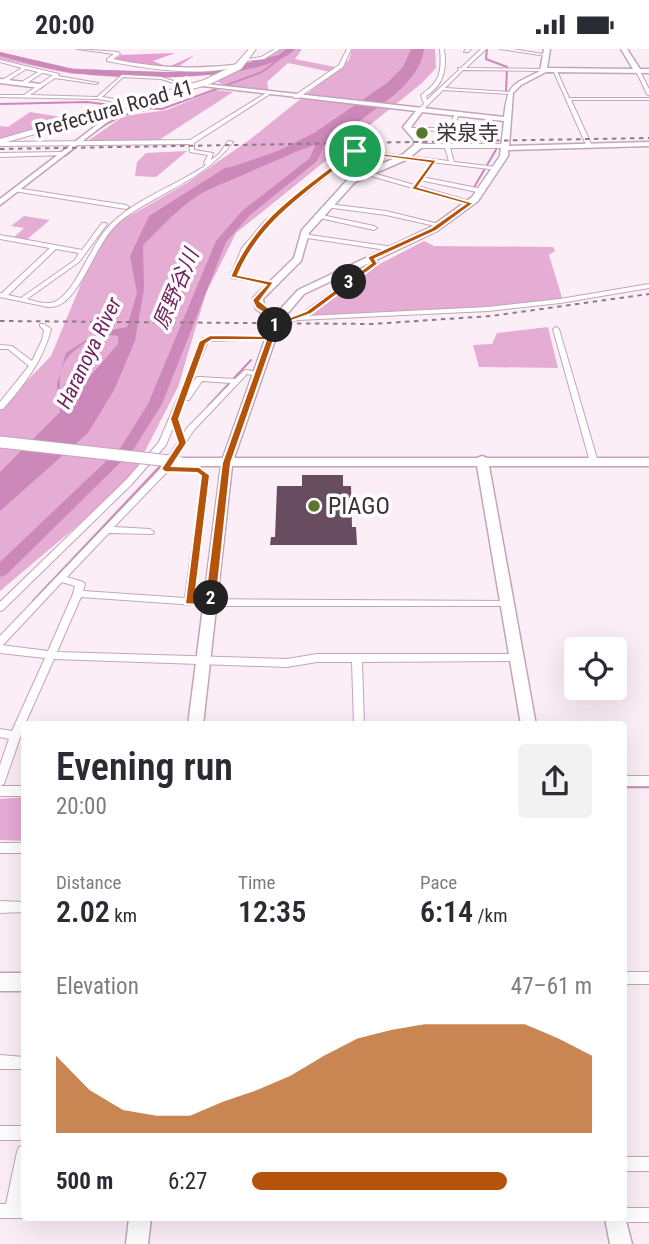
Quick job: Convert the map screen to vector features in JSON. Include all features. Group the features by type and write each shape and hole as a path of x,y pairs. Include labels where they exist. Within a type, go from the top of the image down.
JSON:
{"main road":[{"path":"241,64 253,49"},
{"name":"Prefectural Road 41","path":"0,143 102,118 135,104 225,75 241,64"}],"street":[{"path":"79,49 118,53 109,60 167,71 209,70 241,64 262,58 278,49"},
{"path":"299,98 335,71 345,60 349,49"},
{"path":"423,107 423,95 432,91 443,75 442,49"},
{"path":"407,129 452,75 484,49"},
{"path":"502,49 507,52 547,52 545,70"},
{"path":"568,99 649,97 638,71 624,49"},
{"path":"0,61 57,75 54,77"},
{"path":"0,70 10,64"},
{"path":"2,82 24,68"},
{"path":"460,69 649,71"},
{"path":"443,89 510,93 545,70"},
{"path":"555,71 589,146"},
{"path":"22,84 40,72"},
{"path":"167,80 225,75"},
{"path":"452,75 468,76"},
{"path":"98,98 125,76 225,90 401,108 423,107 457,114 507,119"},
{"path":"26,96 54,77 98,81 80,98"},
{"path":"109,79 117,80"},
{"path":"48,81 70,84"},
{"path":"2,82 40,86"},
{"path":"196,721 227,463 274,328 301,292 440,225 471,203 496,169 505,147 510,93"},
{"path":"0,94 98,98 135,104"},
{"path":"0,143 191,142 268,94"},
{"path":"452,163 445,139 453,129 457,114"},
{"path":"0,202 77,143 102,118"},
{"path":"407,129 453,129"},
{"path":"407,129 418,140 418,146"},
{"path":"191,142 192,151 211,154 205,166"},
{"path":"1,295 53,305 69,298 103,234 136,207 205,166 230,142"},
{"path":"274,328 256,304 298,259 303,236 317,216 355,178 405,157 418,146 649,144"},
{"path":"272,284 233,277 245,249 267,222 355,151 496,169"},
{"path":"0,155 62,154"},
{"path":"414,188 434,162"},
{"path":"366,173 471,203"},
{"path":"422,179 482,191"},
{"path":"16,190 126,207 105,223 77,261 23,299"},
{"path":"328,205 386,213 440,225"},
{"path":"317,216 374,228"},
{"path":"303,236 393,249"},
{"path":"0,237 82,252"},
{"path":"1,295 55,247"},
{"path":"298,318 376,263 370,259"},
{"path":"0,608 129,482 163,443 175,419 205,339 281,329 285,320 298,318 502,307 649,286"},
{"path":"0,407 17,389 33,365 48,329 42,325"},
{"path":"556,329 594,462"},
{"path":"0,347 10,347 33,365"},
{"path":"0,642 165,469 190,430 236,381 245,372 258,374"},
{"path":"178,410 200,379 236,381"},
{"path":"0,399 17,389"},
{"path":"175,419 183,443"},
{"path":"0,442 179,462 649,462"},
{"path":"482,460 528,721"},
{"path":"165,469 199,470 206,475 189,601"},
{"path":"107,530 150,532"},
{"path":"22,721 78,594 78,581 62,579"},
{"path":"78,594 210,603 508,604"},
{"path":"0,649 51,655 203,662 287,663 317,658 357,657 517,657"},
{"path":"357,657 359,721"},
{"path":"0,733 18,730 0,781"},
{"path":"627,781 649,781"},
{"path":"0,792 21,791"},
{"path":"0,848 21,848"},
{"path":"0,907 21,907"},
{"path":"627,978 649,978"},
{"path":"0,982 21,982"},
{"path":"0,1062 21,1063"},
{"path":"0,1133 21,1133"},
{"path":"627,1164 649,1164"},
{"path":"12,1211 21,1167"},
{"path":"627,1215 649,1215"},
{"path":"137,1244 140,1221"},
{"path":"617,1221 621,1244"}],"shaded area":[{"path":"277,49 291,49 264,71 295,49 302,49 295,59 335,67 331,72 288,63 267,82 269,93 226,86 218,82 217,75 73,74 0,59 0,52 62,68 202,72 246,65"},
{"path":"352,49 435,49 436,68 422,83 236,233 206,293 178,387 129,482 0,591 0,409 51,356 98,243 121,221 187,183 248,141 349,60"},
{"path":"411,49 424,49 415,72 395,94 367,115 298,151 199,195 143,245 144,289 135,341 114,390 88,433 0,511 0,472 60,412 57,384 66,353 97,333 127,327 137,293 130,256 149,216 225,168 254,163 314,133 387,83 403,67","holes":["99,334 118,336 118,344 71,398 61,393 61,372 69,356"]},
{"path":"175,53 153,61 168,67 195,55 172,71 114,60 121,55"},
{"path":"215,90 233,92 159,140 89,140 124,116 167,110"},
{"path":"30,112 74,119 0,140 0,126 8,127"},
{"path":"187,151 156,177 135,176 137,162 146,153"},
{"path":"24,216 50,220 26,240 13,238 24,228 11,226"},
{"path":"424,241 434,246 553,247 555,251 549,255 563,301 371,315 307,315 374,267"},
{"path":"548,327 558,368 479,367 473,345 492,344 497,333"},
{"path":"21,797 21,841 0,840 0,799"}],"building":[{"name":"PIAGO","path":"302,475 343,475 343,486 351,486 352,527 356,527 357,545 270,545 271,537 275,537 277,486 302,486"}],"waterway":[{"path":"0,54 74,71 208,74 282,57 291,49"},
{"path":"487,49 486,59 507,67 506,92"},
{"path":"129,107 162,109 262,72 282,57"},
{"path":"0,104 87,102 119,106"},
{"name":"Haranoya River","path":"229,171 309,145 346,127 379,102"},
{"path":"47,155 65,156 112,121 145,110"},
{"name":"原野谷川","path":"0,571 126,450 155,404 221,241 246,213 314,159 322,139"},
{"path":"473,189 497,148"},
{"path":"208,406 251,360"},
{"path":"49,584 163,463"},
{"path":"33,601 50,583"},
{"path":"627,787 649,787"}],"railway":[{"path":"0,149 649,138"},
{"path":"0,321 372,324 491,316 649,294"}],"place":[{"name":"栄泉寺","path":"422,133"},
{"name":"PIAGO","path":"314,506"}],"route":[{"path":"355,151 267,222 245,249 233,277 272,284 256,300 259,307 277,319 271,338 210,337 202,342 175,419 183,443 165,469 199,470 206,475 189,601 210,603 227,463 271,338 274,329 281,329 285,320 298,318 308,312 376,263 370,259 434,229 471,203 414,188 434,162 355,151"}]}
